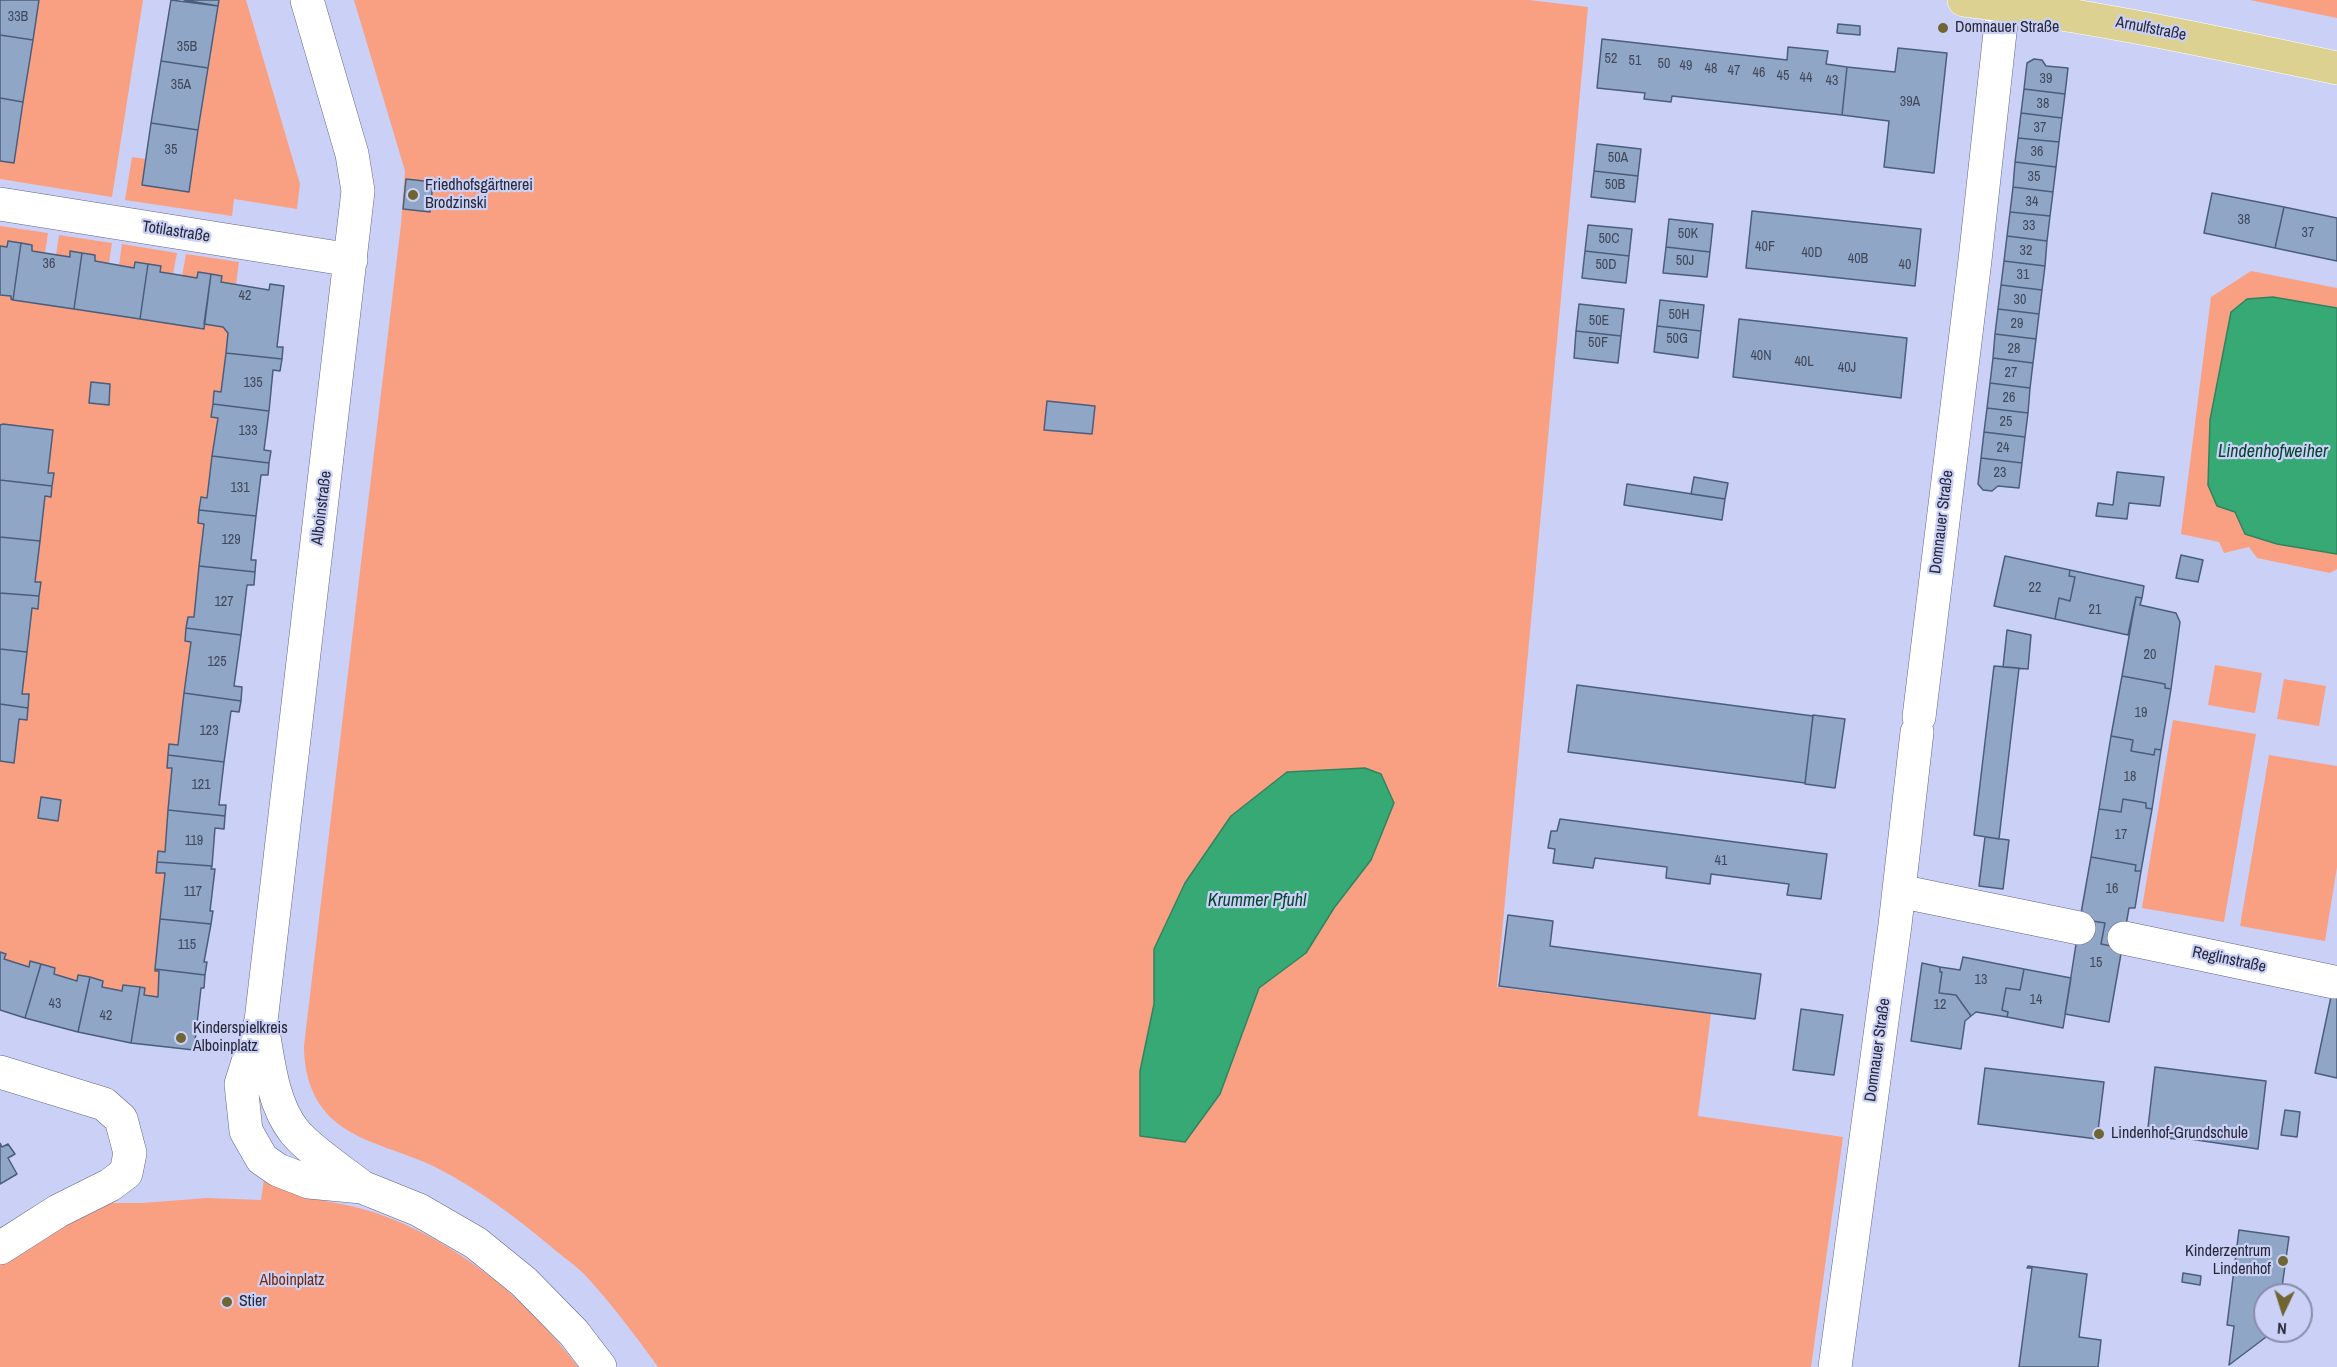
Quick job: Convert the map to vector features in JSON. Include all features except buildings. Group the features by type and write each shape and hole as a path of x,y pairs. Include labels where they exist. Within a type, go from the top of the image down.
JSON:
{"main road":[{"name":"Arnulfstraße","path":"1964,0 2121,23 2337,68"}],"street":[{"name":"Alboinstraße","path":"261,1021 358,191 352,154 307,0"},
{"name":"Domnauer Straße","path":"1835,1367 1899,891 1975,260 2003,5"},
{"name":"Totilastraße","path":"0,204 351,260"},
{"path":"1899,891 2079,928"},
{"name":"Reglinstraße","path":"2124,938 2334,982"},
{"path":"261,1021 272,1082 287,1119 295,1132 362,1187"},
{"path":"261,1021 241,1084 246,1131 262,1159 278,1170 309,1182 362,1187 418,1210 476,1243 524,1282 574,1333 600,1367"},
{"path":"0,1072 104,1104 121,1119 130,1153 126,1173 110,1185 58,1211 0,1248"}],"green space":[{"path":"39,0 143,0 112,197 0,179 0,161 14,163"},
{"path":"219,0 246,0 300,184 297,209 234,199 232,216 125,200 132,157 146,159 142,185 189,192"},
{"path":"354,0 1529,0 1588,7 1497,987 1711,1014 1698,1116 1843,1137 1811,1367 658,1367 623,1319 584,1274 522,1223 452,1176 425,1162 359,1137 337,1123 316,1098 308,1078 304,1046 401,224 405,171","holes":["1365,768 1334,908 1306,953 1259,988 1220,1094 1185,1142 1141,1136 1140,1071 1154,1004 1154,949 1185,883 1231,816 1287,772"]},
{"path":"2250,0 2337,0 2337,18"},
{"path":"0,226 48,233 45,253 32,251 32,245 8,241 7,247 0,246"},
{"path":"59,235 112,243 109,263 95,261 95,255 70,251 70,257 56,255"},
{"path":"122,244 177,253 173,274 160,272 160,266 135,262 134,268 119,265"},
{"path":"186,254 239,262 236,284 221,282 221,276 198,272 197,278 182,276"},
{"name":"Lindenhofweiher","path":"2251,271 2337,288 2337,569 2330,573 2257,558 2249,547 2224,553 2219,542 2181,534 2211,297"},
{"path":"0,295 11,296 11,299 203,329 204,324 223,327 228,333 221,392 214,392 211,416 218,418 207,498 200,498 198,523 204,524 194,617 188,617 185,640 191,642 178,745 169,744 167,767 172,768 165,852 158,852 156,873 165,873 155,971 159,971 158,997 144,995 145,988 123,985 122,991 102,987 103,981 79,975 77,981 54,974 55,968 31,961 29,967 4,959 5,954 0,952 0,761 14,762 19,719 27,720 29,695 22,694 32,608 38,608 41,583 35,582 45,496 51,497 54,473 48,473 53,430 0,425"},
{"path":"2215,665 2262,673 2255,713 2208,705"},
{"path":"2284,679 2326,686 2319,726 2277,719"},
{"path":"2173,720 2256,734 2224,922 2142,908"},
{"path":"2269,755 2337,766 2337,867 2325,941 2240,926"},
{"name":"Alboinplatz","path":"264,1179 299,1194 373,1212 433,1238 461,1255 512,1295 558,1342 578,1367 0,1367 0,1260 104,1203 142,1203 207,1198 261,1200"}],"water":[{"name":"Lindenhofweiher","path":"2273,297 2337,308 2337,554 2277,544 2245,534 2235,512 2217,506 2208,485 2210,420 2231,312 2247,299"},
{"name":"Krummer Pfuhl","path":"1365,768 1381,774 1394,803 1371,860 1334,908 1306,953 1259,988 1220,1094 1185,1142 1140,1136 1140,1071 1154,1004 1154,949 1185,883 1231,816 1287,772"}],"place":[{"name":"Domnauer Straße","path":"1943,28"},
{"name":"Friedhofsgärtnerei Brodzinski","path":"413,195"},
{"name":"Kinderspielkreis Alboinplatz","path":"181,1038"},
{"name":"Lindenhof-Grundschule","path":"2099,1134"},
{"name":"Kinderzentrum Lindenhof","path":"2283,1261"},
{"name":"Stier","path":"227,1302"}]}
